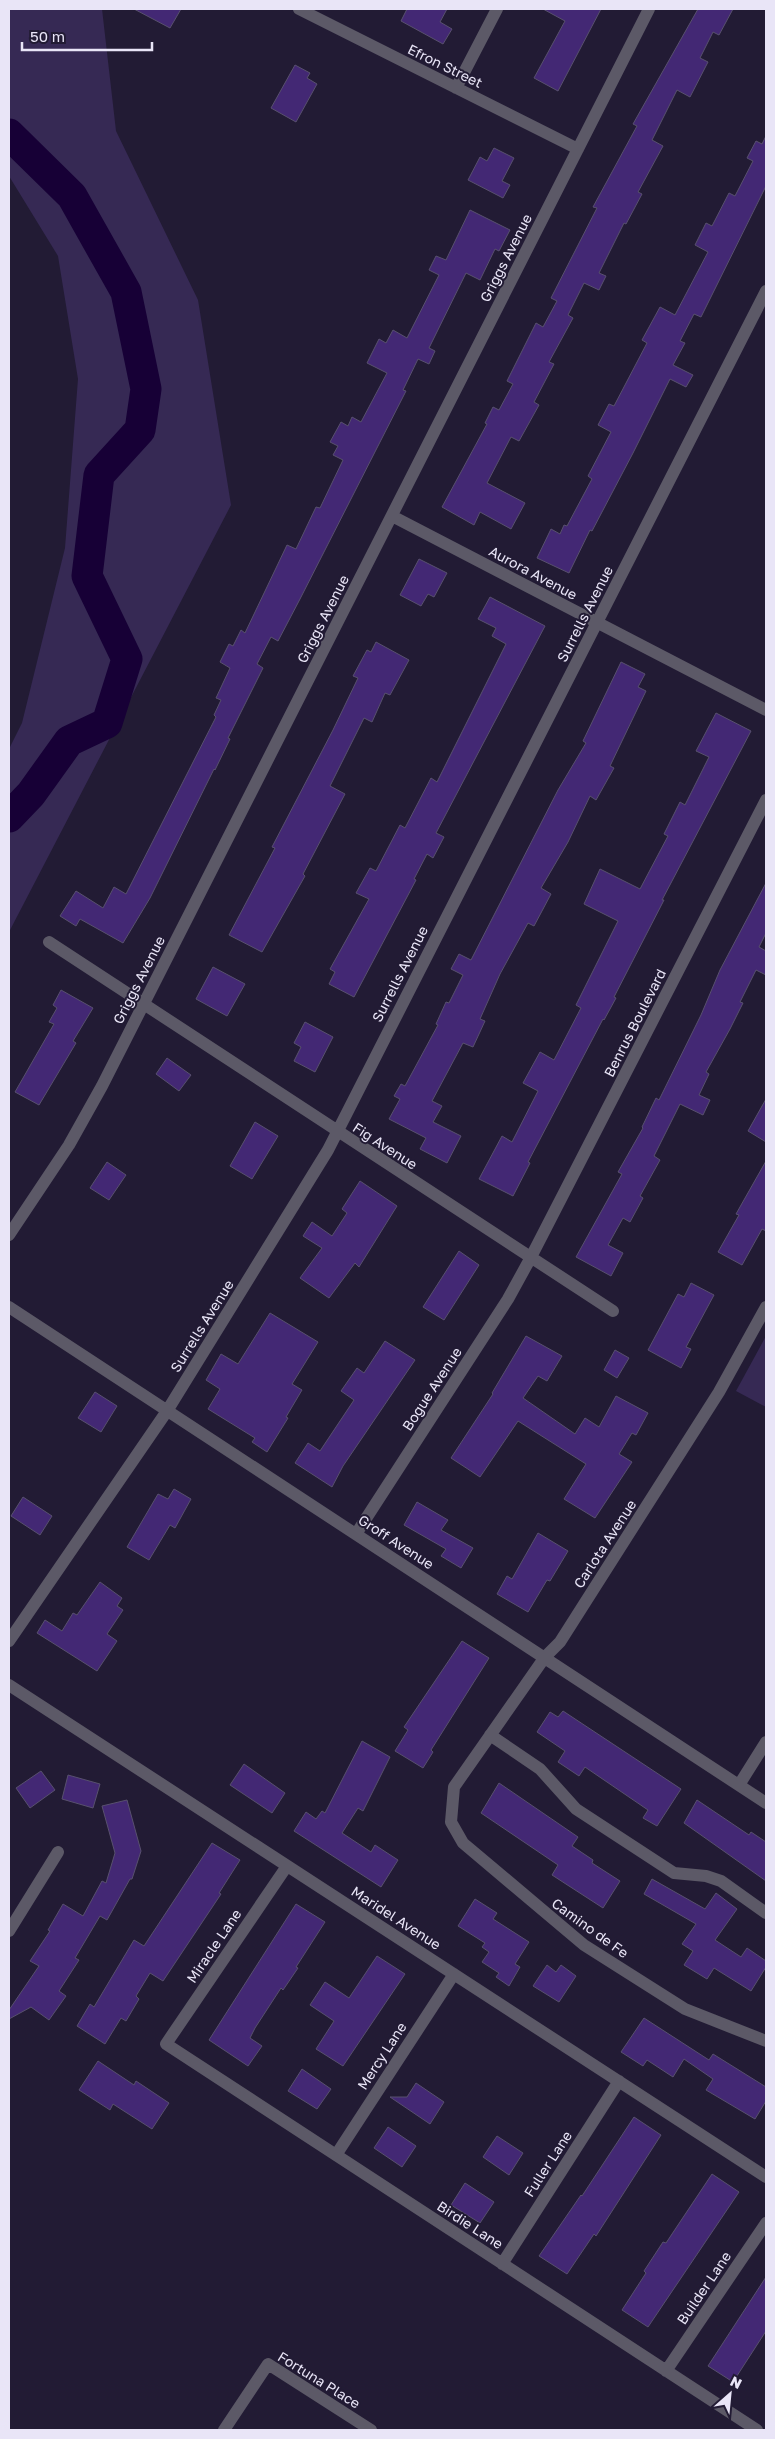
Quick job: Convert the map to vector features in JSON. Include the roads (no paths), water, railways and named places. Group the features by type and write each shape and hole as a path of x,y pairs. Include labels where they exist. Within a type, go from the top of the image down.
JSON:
{"street":[{"name":"Efron Street","path":"299,9 578,149"},
{"path":"456,88 497,9"},
{"name":"Griggs Avenue","path":"9,1235 69,1145 102,1086 650,9"},
{"name":"Surrells Avenue","path":"9,1641 167,1411 313,1175 766,291"},
{"name":"Aurora Avenue","path":"392,516 766,710"},
{"name":"Benrus Boulevard","path":"530,1259 766,800"},
{"name":"Fig Avenue","path":"49,942 530,1259 613,1311"},
{"name":"Bogue Avenue","path":"356,1534 508,1299 530,1259"},
{"name":"Carlota Avenue","path":"454,1787 545,1657 560,1642 719,1392 766,1307"},
{"name":"Groff Avenue","path":"9,1308 766,1803"},
{"name":"Maridel Avenue","path":"9,1685 766,2177"},
{"path":"490,1735 540,1769 576,1809 674,1873 706,1876 721,1881 766,1913"},
{"path":"739,1785 766,1742"},
{"name":"Camino de Fe","path":"454,1787 451,1822 463,1843 561,1927 584,1945 684,2010 766,2041"},
{"path":"9,1931 58,1852"},
{"name":"Miracle Lane","path":"166,2044 287,1866"},
{"name":"Mercy Lane","path":"336,2155 454,1974"},
{"name":"Birdie Lane","path":"166,2044 757,2430"},
{"name":"Fuller Lane","path":"502,2264 619,2081"},
{"name":"Builder Lane","path":"666,2371 766,2223"},
{"name":"Fortuna Place","path":"224,2430 268,2364 371,2430"}],"waterway":[{"path":"9,134 72,196 126,292 146,389 140,430 99,475 87,576 127,659 107,723 69,741 31,794 9,817"}]}
